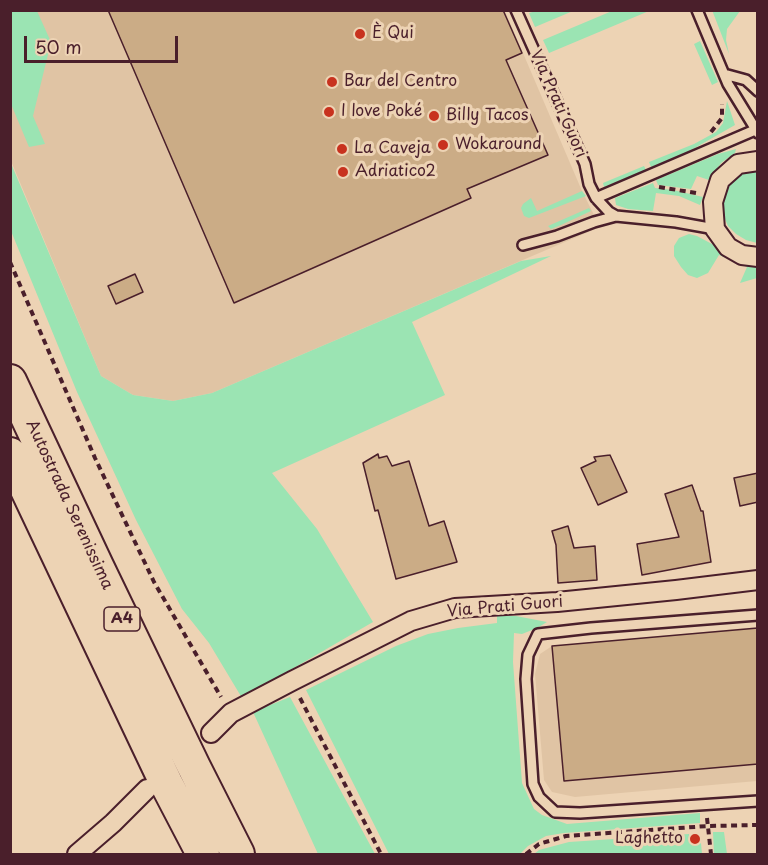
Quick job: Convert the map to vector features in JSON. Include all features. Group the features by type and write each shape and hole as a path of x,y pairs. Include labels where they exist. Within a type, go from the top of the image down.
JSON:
{"highway":[{"name":"Autostrada Serenissima","path":"10,381 102,577 238,855"},
{"name":"Autostrada Serenissima","path":"10,454 167,785 203,855"}],"street":[{"path":"758,161 738,164 720,180 712,202 715,229 728,247 742,255 758,256"},
{"name":"Via Prati Guori","path":"210,733 231,713 292,681 411,621 455,608 557,602 758,580"},
{"path":"77,855 147,789"}],"lane":[{"name":"Via Prati Guori","path":"516,10 585,164 589,184 596,198 616,216"},
{"path":"596,198 756,131 728,84 697,10"},
{"path":"724,74 746,80 758,91"},
{"path":"523,245 616,216 676,222 715,229"},
{"path":"758,615 538,634 528,655 525,679 533,784 539,797 555,812 580,813 758,801"}],"path":[{"path":"702,137 712,131 722,118 722,107 717,89 728,84"},
{"path":"10,262 95,458 154,582 231,713"},
{"path":"292,681 381,855"},
{"path":"706,806 711,855"},
{"path":"526,855 539,844 566,836 708,826 758,825"}],"shaded area":[{"path":"10,11 505,11 582,191 600,227 212,393 173,401 133,395 101,376 11,161"},
{"path":"757,627 757,781 575,797 552,792 544,780 535,674 540,654 552,646"}],"green space":[{"path":"712,10 740,11 727,29 726,40 729,54"},
{"path":"10,11 37,11 51,42 33,116 45,144 29,147 11,104"},
{"path":"573,11 535,27 529,13"},
{"path":"612,11 649,11 549,53 543,40"},
{"path":"700,41 718,82 712,85 694,44"},
{"path":"727,101 735,125 686,153 651,167 649,162 694,144 716,132 723,123"},
{"path":"736,149 735,153 721,163 709,180 697,176 691,189 658,185 656,180 718,154"},
{"path":"10,161 101,376 133,395 173,401 212,393 521,261 551,256 412,322 445,395 272,473 317,529 373,622 242,698 209,643 182,609 136,520 77,392 11,231"},
{"path":"644,166 646,170 604,187 603,183"},
{"path":"757,170 757,243 736,234 728,226 723,215 726,191 733,180"},
{"path":"653,183 655,188 703,197 700,205 679,196 656,193 653,211 628,209 616,205 615,198"},
{"path":"582,191 586,196 529,218 524,216 521,208 531,198 537,211"},
{"path":"589,208 591,211 561,225 551,229 548,226"},
{"path":"689,234 757,266 757,278 740,283 747,267 719,255 708,273 697,278 688,275 674,256 674,246 679,238"},
{"path":"497,616 516,616 547,622 522,634 514,633 513,662 522,783 534,809 542,815 567,824 700,813 700,823 546,836 528,846 520,854 389,854 306,690 396,646 428,634 497,623"},
{"path":"290,697 375,854 318,854 253,712"},
{"path":"713,832 724,832 727,854 714,854"},
{"path":"689,834 690,844 701,843 702,854 534,854 539,850 569,842"}],"building":[{"name":"Adriatico2","path":"108,10 503,10 522,53 506,60 548,155 467,189 471,198 234,303"},
{"path":"135,274 143,292 116,304 108,286"},
{"path":"378,454 379,458 387,456 392,466 409,461 429,526 444,521 457,562 396,579 363,463"},
{"path":"610,455 627,492 598,505 581,468 596,461 594,457"},
{"path":"758,473 758,502 740,506 734,478"},
{"path":"692,485 701,511 703,511 711,562 642,575 637,544 679,537 665,494"},
{"path":"568,526 574,548 595,546 597,580 558,583 556,545 552,531"},
{"path":"758,628 758,764 564,781 552,646"}],"place":[{"name":"È Qui","path":"360,34"},
{"name":"Bar del Centro","path":"332,82"},
{"name":"I love Poké","path":"329,112"},
{"name":"Billy Tacos","path":"434,116"},
{"name":"Wokaround","path":"443,145"},
{"name":"La Caveja","path":"342,149"},
{"name":"Adriatico2","path":"343,172"},
{"name":"Laghetto","path":"695,839"}]}
